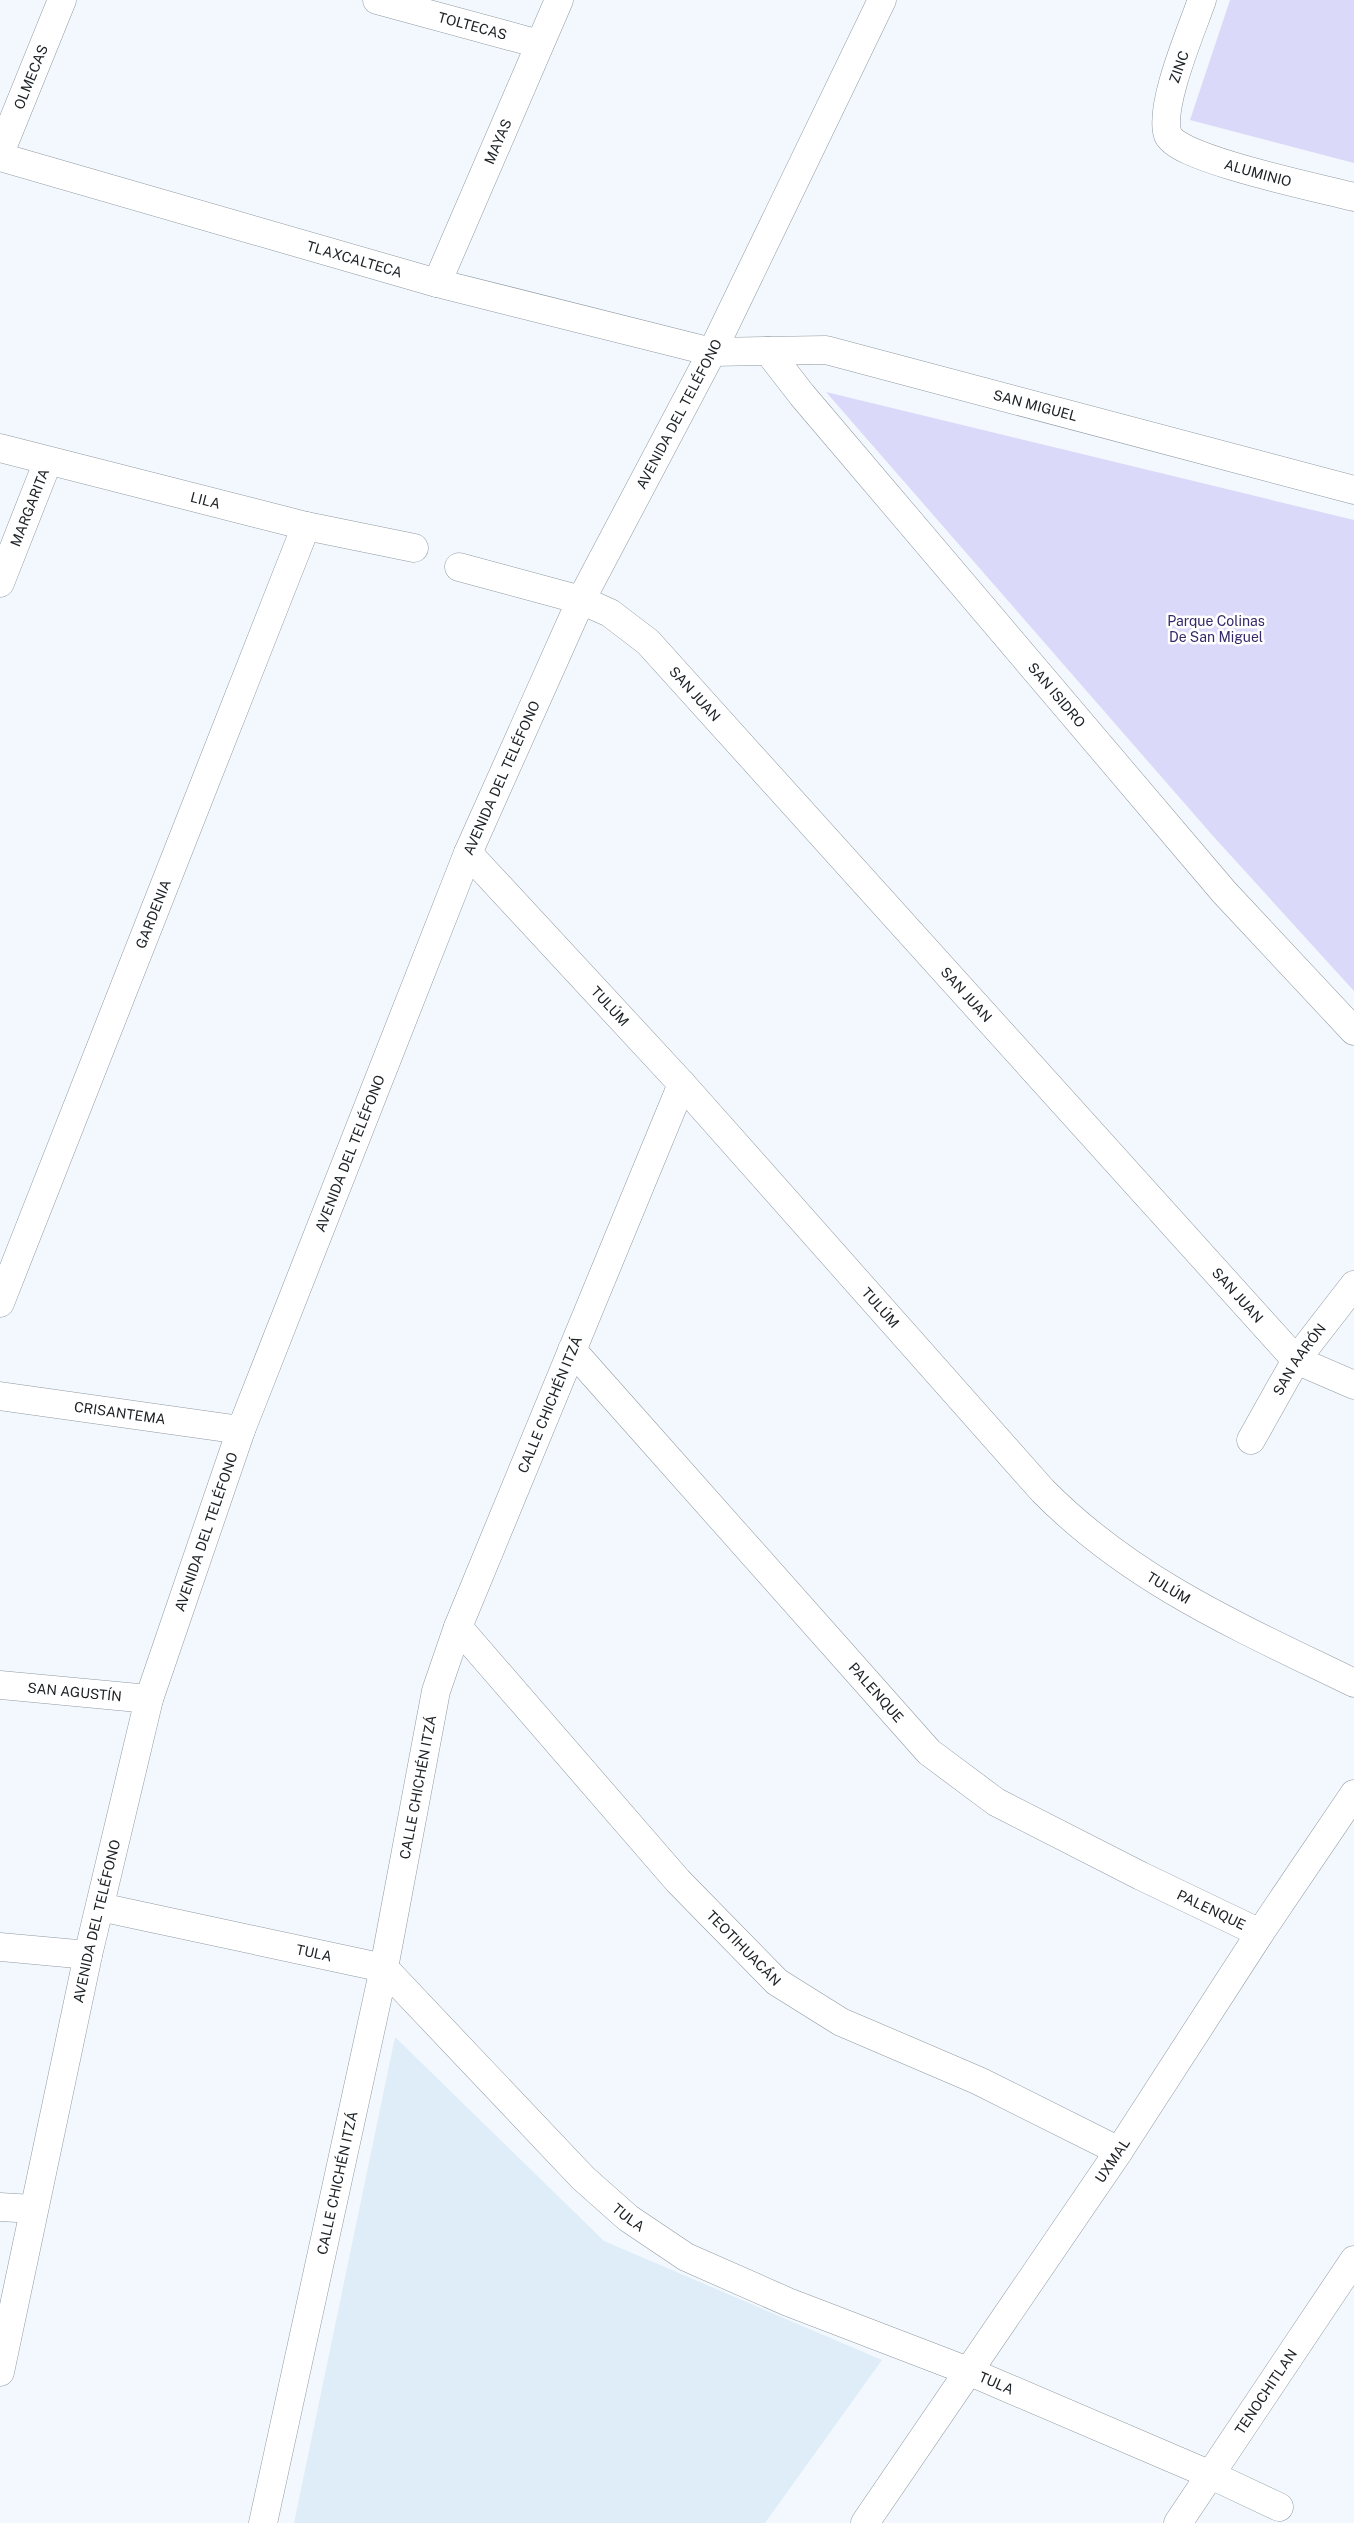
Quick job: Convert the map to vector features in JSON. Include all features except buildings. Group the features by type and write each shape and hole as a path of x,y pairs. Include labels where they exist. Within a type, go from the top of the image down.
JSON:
{"street":[{"name":"OLMECAS","path":"0,154 62,0"},
{"name":"TOLTECAS","path":"377,0 538,44"},
{"name":"MAYAS","path":"438,283 538,44 559,0"},
{"name":"AVENIDA DEL TELÉFONO","path":"0,2372 88,1955 149,1699 241,1430 468,853 581,600 712,352 882,0"},
{"name":"ZINC","path":"1168,136 1166,115 1171,90 1202,0"},
{"name":"ALUMINIO","path":"1168,136 1176,144 1206,159 1354,197"},
{"name":"TLAXCALTECA","path":"0,157 438,283 712,352"},
{"name":"SAN MIGUEL","path":"712,352 826,350 1354,490"},
{"name":"SAN ISIDRO","path":"768,351 802,396 1224,892 1354,1031"},
{"name":"LILA","path":"0,448 306,526 414,548"},
{"name":"MARGARITA","path":"0,583 48,461"},
{"name":"GARDENIA","path":"0,1303 306,526"},
{"path":"460,567 581,600"},
{"name":"SAN JUAN","path":"581,600 610,613 648,642 1296,1360 1354,1386"},
{"name":"TULÚM","path":"468,853 682,1084 1043,1491 1072,1520 1154,1582 1220,1618 1354,1683"},
{"name":"CALLE CHICHÉN ITZÁ","path":"263,2523 384,1968 436,1691 458,1627 682,1084"},
{"name":"SAN AARÓN","path":"1251,1440 1296,1360 1354,1285"},
{"name":"PALENQUE","path":"572,1350 929,1752 996,1802 1260,1933"},
{"name":"CRISANTEMA","path":"0,1396 241,1430"},
{"name":"TEOTIHUACÁN","path":"458,1627 678,1881 777,1982 841,2022 979,2080 1119,2150"},
{"name":"SAN AGUSTÍN","path":"0,1685 149,1699"},
{"name":"UXMAL","path":"865,2523 1119,2150 1260,1933 1354,1794"},
{"name":"TULA","path":"100,1907 384,1968 583,2178 628,2218 686,2257 788,2302 968,2371 1211,2475 1280,2507"},
{"path":"0,1947 88,1955"},
{"path":"0,2206 33,2209"},
{"name":"TENOCHITLAN","path":"1178,2523 1354,2260"}],"shaded area":[{"path":"395,2037 604,2241 882,2360 765,2523 294,2523"}],"green space":[{"path":"1230,0 1354,0 1354,163 1190,120"},
{"name":"Parque Colinas De San Miguel","path":"826,392 1354,520 1354,991 1213,836"}]}
